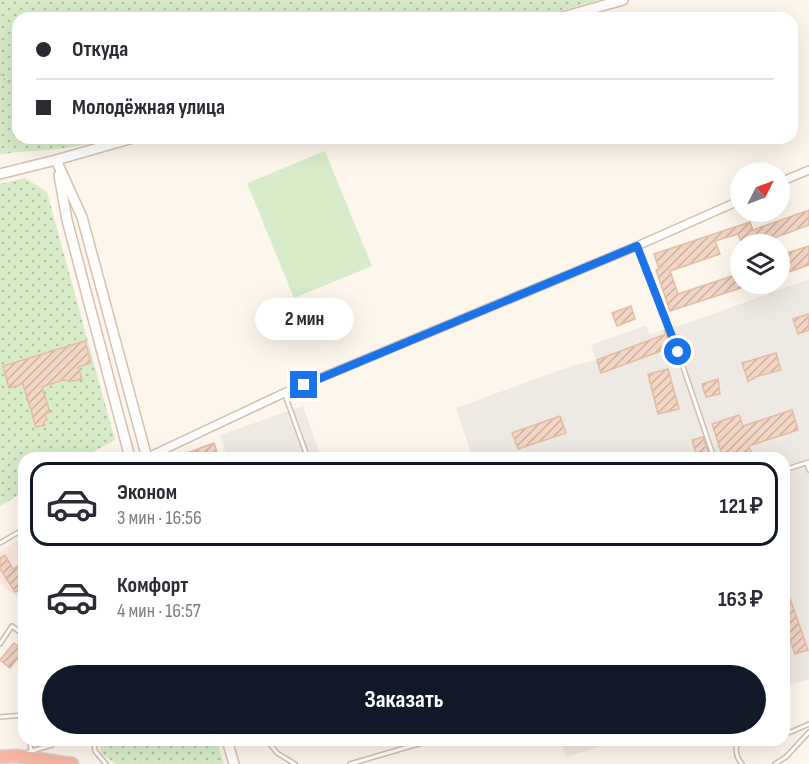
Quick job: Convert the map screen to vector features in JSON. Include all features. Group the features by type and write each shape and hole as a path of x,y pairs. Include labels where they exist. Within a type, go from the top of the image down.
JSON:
{"highway":[{"path":"0,757 16,756 72,764"}],"street":[{"path":"580,12 623,0"},
{"path":"0,174 112,144"},
{"path":"56,160 82,217 145,452"},
{"path":"56,160 67,220 128,452"},
{"path":"790,178 809,170"},
{"path":"157,452 284,393 730,205"},
{"path":"229,746 234,764"}],"lane":[{"path":"67,220 82,217"},
{"path":"637,246 678,352 712,452"},
{"path":"284,393 306,452"},
{"path":"790,468 808,463 809,470"},
{"path":"0,543 18,532"},
{"path":"0,644 12,626 18,630"},
{"path":"0,717 18,716"},
{"path":"790,732 809,724"},
{"path":"775,764 786,757 809,732"},
{"path":"30,746 31,752"},
{"path":"16,756 49,746"},
{"path":"94,746 94,750 106,764"},
{"path":"272,746 277,753 295,764"},
{"path":"350,764 412,746"},
{"path":"736,746 737,756 742,764"}],"path":[{"path":"0,74 12,87"}],"shaded area":[{"path":"809,279 809,679 790,685 790,452 470,452 456,408 571,366 596,360 591,345 646,325 650,335 675,325 677,327 768,294 790,294 790,286"},
{"path":"303,406 319,452 225,452 220,435"},
{"path":"18,540 18,598 0,584 0,551"},
{"path":"562,746 602,746 566,757"}],"green space":[{"path":"0,0 599,0 556,12 12,12 12,144 87,144 0,155"},
{"path":"325,151 372,266 294,298 247,183"},
{"path":"25,178 47,192 115,440 93,452 18,452 18,496 0,506 0,184"},
{"path":"100,746 218,746 224,764 116,764 101,753"}],"building":[{"path":"809,210 809,225 785,234 730,234 730,236 715,241 720,254 670,271 678,294 730,277 730,292 670,311 656,270 659,269 654,254 750,222 753,230 775,222 790,222 790,217"},
{"path":"809,246 809,265 790,272 790,252"},
{"path":"631,306 635,319 617,326 612,313"},
{"path":"808,314 809,330 798,334 793,319"},
{"path":"666,334 672,347 601,373 597,360"},
{"path":"85,341 91,363 78,367 82,379 63,380 42,387 50,412 45,414 47,420 44,421 45,425 36,427 23,384 9,388 3,366"},
{"path":"776,353 781,370 748,381 742,363"},
{"path":"668,369 679,409 658,414 648,374"},
{"path":"718,379 720,394 706,397 702,384"},
{"path":"792,410 798,430 749,446 751,452 721,452 712,424 739,415 743,426"},
{"path":"560,416 566,433 518,449 512,433"},
{"path":"703,437 708,452 695,452 692,440"},
{"path":"214,443 217,452 190,452"},
{"path":"5,555 13,569 18,566 18,590 15,592 0,569 0,558"},
{"path":"790,598 808,650 795,654 790,639"},
{"path":"14,643 18,646 18,658 10,668 0,660"}],"route":[{"path":"304,385 637,246 678,352"}]}
